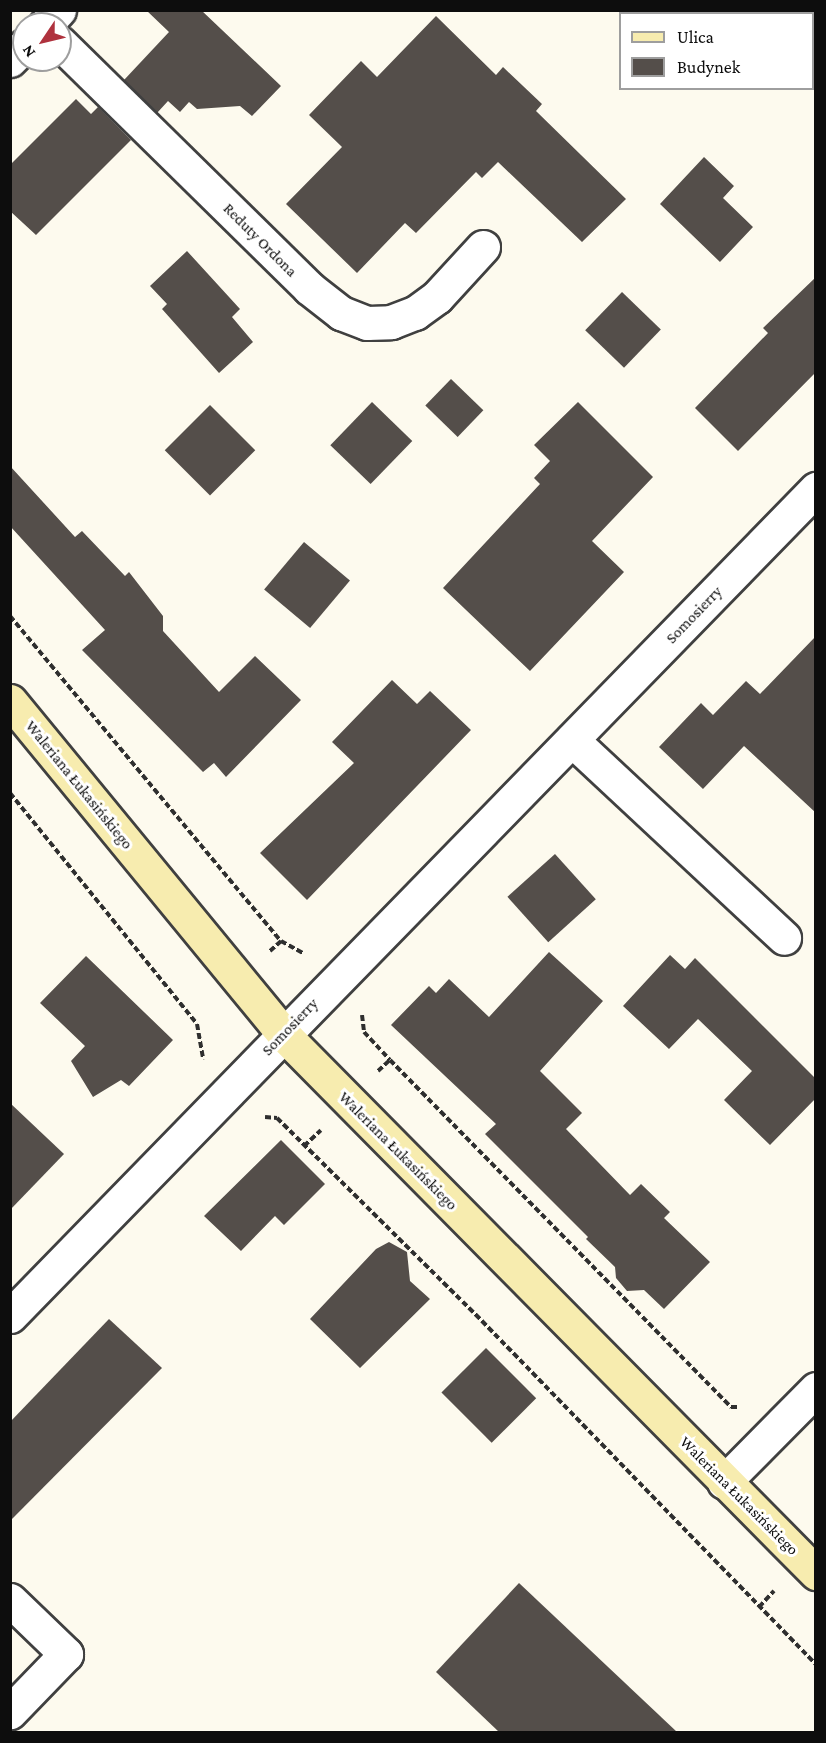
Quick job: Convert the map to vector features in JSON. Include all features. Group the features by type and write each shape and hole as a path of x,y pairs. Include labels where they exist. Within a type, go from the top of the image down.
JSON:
{"street":[{"name":"Reduty Ordona","path":"72,55 309,288 341,313 368,323 391,322 415,313 437,297 483,247"},
{"name":"Somosierry","path":"10,1316 816,489"},
{"name":"Waleriana Łukasińskiego","path":"10,701 284,1035 816,1573"},
{"path":"572,740 784,938"},
{"path":"724,1482 816,1389"},
{"path":"10,1600 66,1654 10,1712"}],"path":[{"path":"10,615 281,941 311,958"},
{"path":"10,793 197,1024 204,1067"},
{"path":"264,956 281,941"},
{"path":"191,1017 198,1012"},
{"path":"373,1076 390,1060"},
{"path":"436,1108 731,1407 745,1407"},
{"path":"258,1116 277,1118 482,1321 816,1664"},
{"path":"304,1146 323,1128"},
{"path":"759,1607 777,1589"}],"building":[{"path":"146,10 201,10 281,86 252,116 240,106 197,109 189,102 180,112 168,101 157,113 124,80 169,32"},
{"path":"436,16 496,75 503,67 542,104 536,111 626,199 582,242 498,162 482,178 476,172 416,233 405,223 357,273 286,204 342,147 309,115 361,61 377,77"},
{"path":"76,99 91,114 98,107 131,140 36,235 10,211 10,165"},
{"path":"704,157 734,186 723,198 753,227 720,262 660,204"},
{"path":"187,251 240,309 232,317 253,342 219,373 162,309 167,304 150,286"},
{"path":"816,277 816,372 738,451 695,408 768,333 763,328"},
{"path":"622,292 661,330 624,368 585,330"},
{"path":"451,379 483,410 458,437 425,406"},
{"path":"372,402 412,441 371,484 330,445"},
{"path":"578,402 653,477 592,541 624,572 530,671 443,588 540,484 534,478 550,461 534,445"},
{"path":"210,405 255,450 210,496 165,450"},
{"path":"10,466 75,537 82,531 125,576 129,572 163,616 163,631 219,692 255,656 301,700 226,777 214,763 203,772 82,650 105,630 10,526"},
{"path":"304,542 350,581 310,628 264,589"},
{"path":"816,636 816,813 744,746 703,789 659,747 701,703 713,715 746,681 760,694"},
{"path":"392,680 417,704 430,691 471,730 307,900 260,853 354,763 332,742"},
{"path":"555,854 596,899 548,942 507,897"},
{"path":"549,952 603,1001 540,1071 582,1113 566,1129 630,1195 641,1184 670,1212 664,1218 710,1262 664,1309 644,1290 627,1291 616,1278 615,1267 586,1239 588,1237 485,1134 496,1124 391,1025 429,986 436,993 449,979 489,1017"},
{"path":"670,955 685,969 695,958 816,1079 816,1098 770,1145 724,1100 752,1071 698,1019 669,1049 623,1006"},
{"path":"86,956 173,1040 129,1086 121,1080 93,1097 71,1061 85,1046 40,1003"},
{"path":"10,1103 64,1154 10,1210"},
{"path":"281,1140 325,1184 284,1225 275,1216 241,1251 204,1216"},
{"path":"389,1242 407,1252 410,1281 430,1299 360,1368 310,1319 376,1249"},
{"path":"109,1319 162,1368 10,1521 10,1422"},
{"path":"486,1348 536,1398 492,1443 441,1393"},
{"path":"519,1583 677,1732 499,1732 436,1672"}]}
